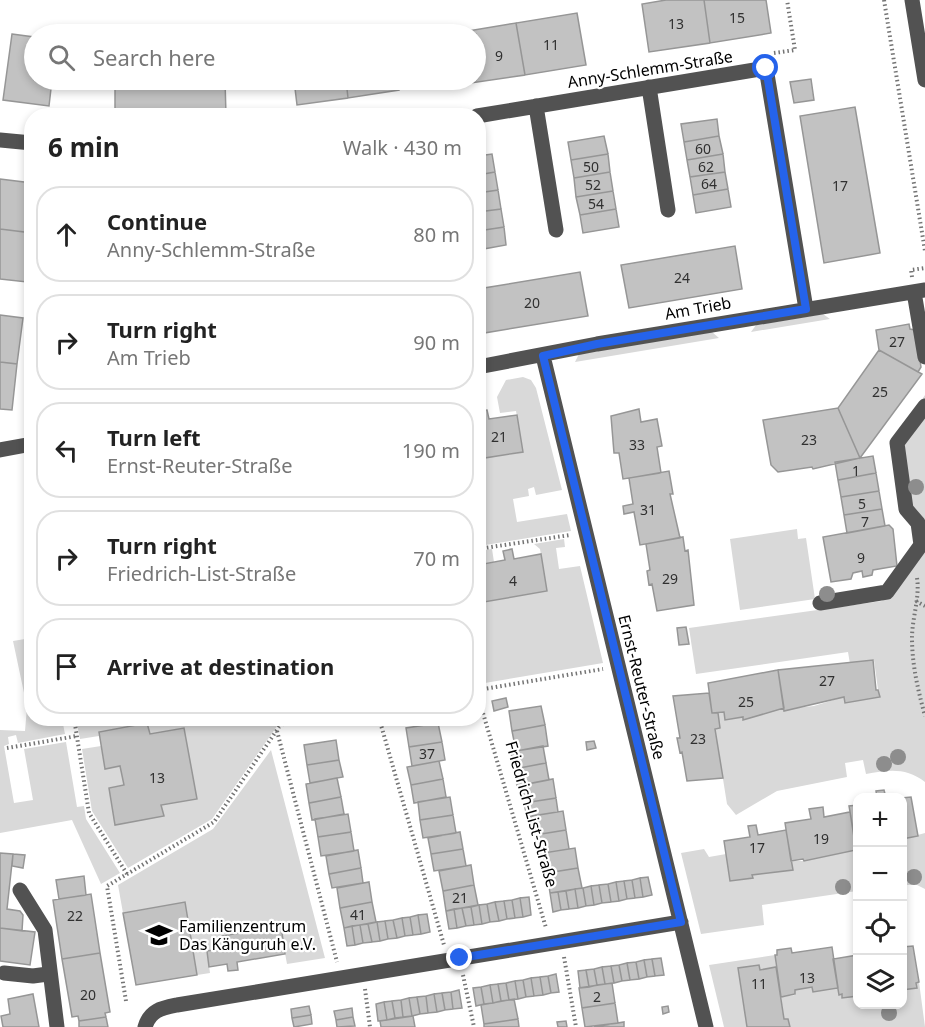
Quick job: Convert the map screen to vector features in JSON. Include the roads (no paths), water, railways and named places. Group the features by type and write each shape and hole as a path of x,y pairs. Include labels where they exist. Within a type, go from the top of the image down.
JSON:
{"street":[{"path":"912,0 925,80"},
{"name":"Anny-Schlemm-Straße","path":"486,114 766,68 806,309"},
{"path":"649,87 668,210"},
{"path":"536,106 556,230"},
{"path":"0,140 24,142"},
{"path":"920,291 925,357"},
{"name":"Am Trieb","path":"486,366 597,344 920,291"},
{"name":"Ernst-Reuter-Straße","path":"543,356 706,1027"},
{"path":"820,603 887,592 921,545 918,523 906,509 897,443 925,406"},
{"path":"0,450 24,446"},
{"path":"20,890 45,930 48,974 57,1027"},
{"path":"146,1023 156,1011 170,1006 681,922"},
{"path":"4,973 33,976 48,974"}],"place":[{"name":"Familienzentrum Das Känguruh e.V.","path":"159,935"}]}
